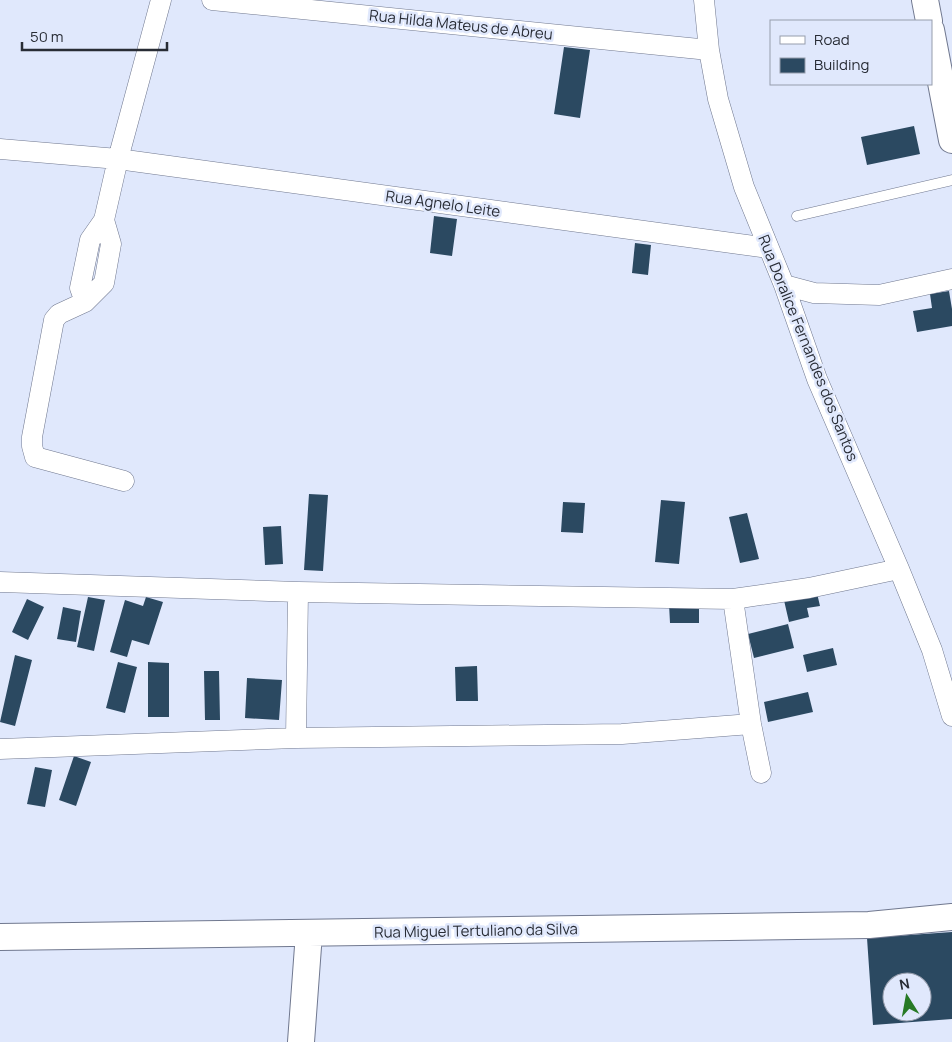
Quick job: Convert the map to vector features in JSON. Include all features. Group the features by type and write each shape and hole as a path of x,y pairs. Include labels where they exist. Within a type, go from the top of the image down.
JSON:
{"street":[{"path":"124,481 35,457 32,437 54,320 59,314 85,302 80,288 90,240 104,220 118,159 161,0"},
{"name":"Rua Hilda Mateus de Abreu","path":"212,0 709,50"},
{"name":"Rua Doralice Fernandes dos Santos","path":"704,0 709,50 718,99 744,187 784,285 817,379 900,569 932,650 952,716"},
{"path":"925,0 929,20"},
{"path":"932,35 952,140"},
{"name":"Rua Agnelo Leite","path":"0,149 118,159 768,248"},
{"path":"784,285 814,293 880,294 952,279"},
{"path":"0,582 298,592 733,599 809,588 900,569"},
{"path":"296,738 298,592"},
{"path":"733,599 751,724 761,773"},
{"path":"0,749 296,738 622,734 751,724"},
{"name":"Rua Miguel Tertuliano da Silva","path":"0,937 869,925 952,917"},
{"path":"300,1042 309,933"}],"lane":[{"path":"797,216 952,180"}],"building":[{"path":"564,47 590,50 580,118 554,114"},
{"path":"914,126 920,154 867,165 861,137"},
{"path":"434,216 457,219 452,256 430,253"},
{"path":"635,243 651,245 648,275 632,273"},
{"path":"949,291 952,326 917,332 913,311 932,308 930,294"},
{"path":"309,494 328,495 323,571 304,570"},
{"path":"661,500 685,502 679,564 655,562"},
{"path":"563,502 585,503 583,533 561,532"},
{"path":"747,513 759,559 740,563 729,517"},
{"path":"281,526 283,564 265,565 263,527"},
{"path":"816,589 820,606 807,608 809,617 789,622 783,596"},
{"path":"88,597 105,600 94,651 77,647"},
{"path":"146,597 163,602 149,645 132,640 127,657 110,652 125,600 143,606"},
{"path":"27,599 44,607 28,640 12,632"},
{"path":"699,603 699,623 670,623 669,604"},
{"path":"63,607 81,611 76,642 57,639"},
{"path":"788,624 794,648 754,658 748,634"},
{"path":"833,648 837,665 807,672 803,655"},
{"path":"15,655 32,660 15,726 0,722"},
{"path":"118,662 137,667 125,713 106,708"},
{"path":"148,662 169,663 169,717 148,717"},
{"path":"477,666 478,701 456,701 455,667"},
{"path":"204,671 219,671 220,720 205,720"},
{"path":"247,678 282,680 279,720 245,718"},
{"path":"808,692 813,712 768,722 764,702"},
{"path":"74,756 91,762 76,806 59,800"},
{"path":"35,767 52,770 45,807 27,804"},
{"path":"952,932 952,1019 932,1021 932,972 882,972 882,1022 912,1022 873,1025 867,938"}]}
